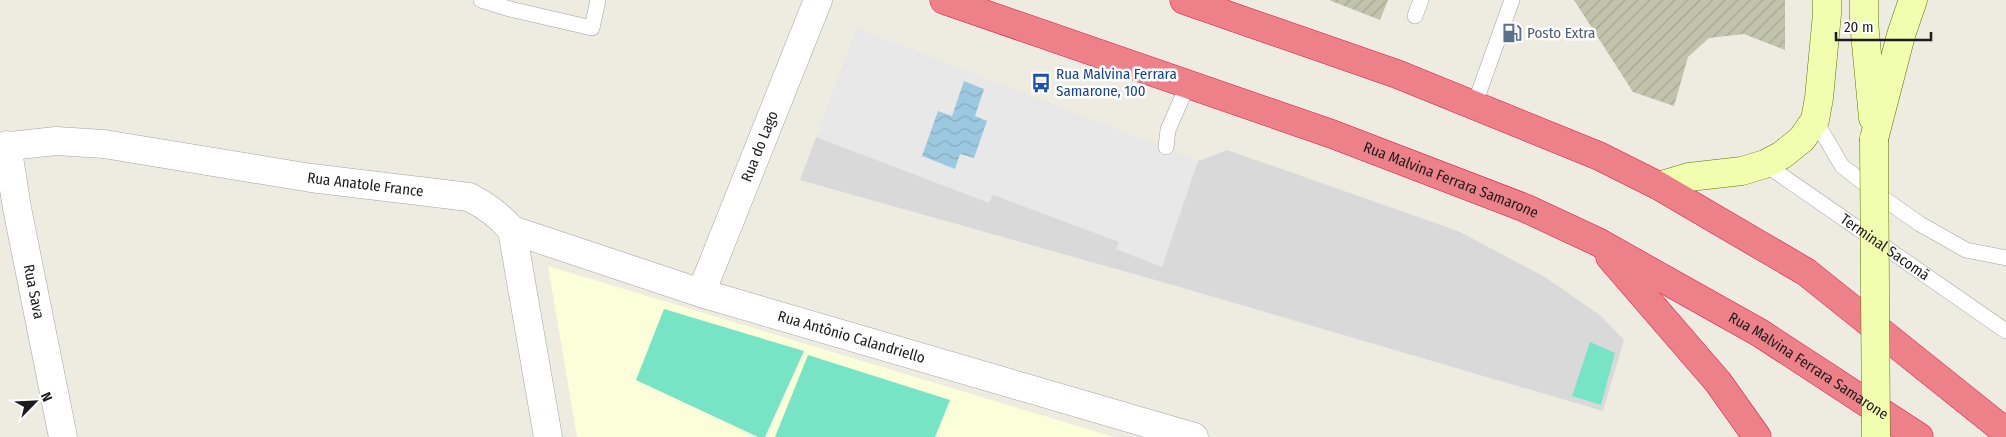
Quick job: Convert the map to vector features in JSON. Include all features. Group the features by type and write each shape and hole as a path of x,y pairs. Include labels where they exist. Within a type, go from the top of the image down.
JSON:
{"highway":[{"name":"Rua Malvina Ferrara Samarone","path":"944,0 1332,134 1525,208 1598,242 1760,333 1917,436"},
{"path":"1184,0 1397,74 1599,156 1659,186 1806,272 2006,432"},
{"path":"1598,242 1718,382 1757,437"}],"main road":[{"path":"1659,186 1689,177 1742,171 1764,164 1782,155 1802,139 1815,120 1819,98 1828,14 1827,0"},
{"path":"1864,0 1864,22 1874,139 1876,437"},
{"path":"1874,139 1901,35 1913,0"}],"street":[{"name":"Rua do Lago","path":"701,293 818,0"},
{"name":"Rua Anatole France","path":"3,146 56,141 104,144 311,178 469,197 487,206 512,230"},
{"name":"Rua Sava","path":"3,146 63,437"},
{"name":"Rua Antônio Calandriello","path":"512,230 701,293 1194,437"},
{"path":"512,230 548,437"}],"lane":[{"path":"481,0 510,9 592,28 598,0"},
{"path":"1415,16 1421,0"},
{"path":"1474,106 1512,0"},
{"path":"1166,147 1168,130 1188,84"},
{"path":"1815,120 1842,166 1920,224 1966,250 2006,258"},
{"name":"Terminal Sacomã","path":"1764,164 2006,331"}],"shaded area":[{"path":"1329,0 1388,0 1380,20"},
{"path":"1574,0 1785,0 1785,50 1744,34 1709,38 1688,57 1674,106 1633,92"},
{"path":"857,29 1198,161 1227,150 1458,231 1545,277 1601,316 1624,340 1603,411 1166,283 800,180"},
{"path":"857,29 1198,161 1162,267 1116,249 1119,242 993,195 989,203 816,137"},
{"path":"548,266 1114,437 577,437"}],"green space":[{"path":"664,309 804,351 765,437 758,437 636,380"},
{"path":"1590,342 1615,353 1601,405 1572,396"},
{"path":"808,355 950,400 935,437 775,437"}],"water":[{"path":"964,81 984,89 975,116 987,121 974,158 960,154 955,169 922,156 938,111 952,116"}],"place":[{"name":"Posto Extra","path":"1512,33"},
{"name":"Rua Malvina Ferrara Samarone, 100","path":"1041,83"}]}
